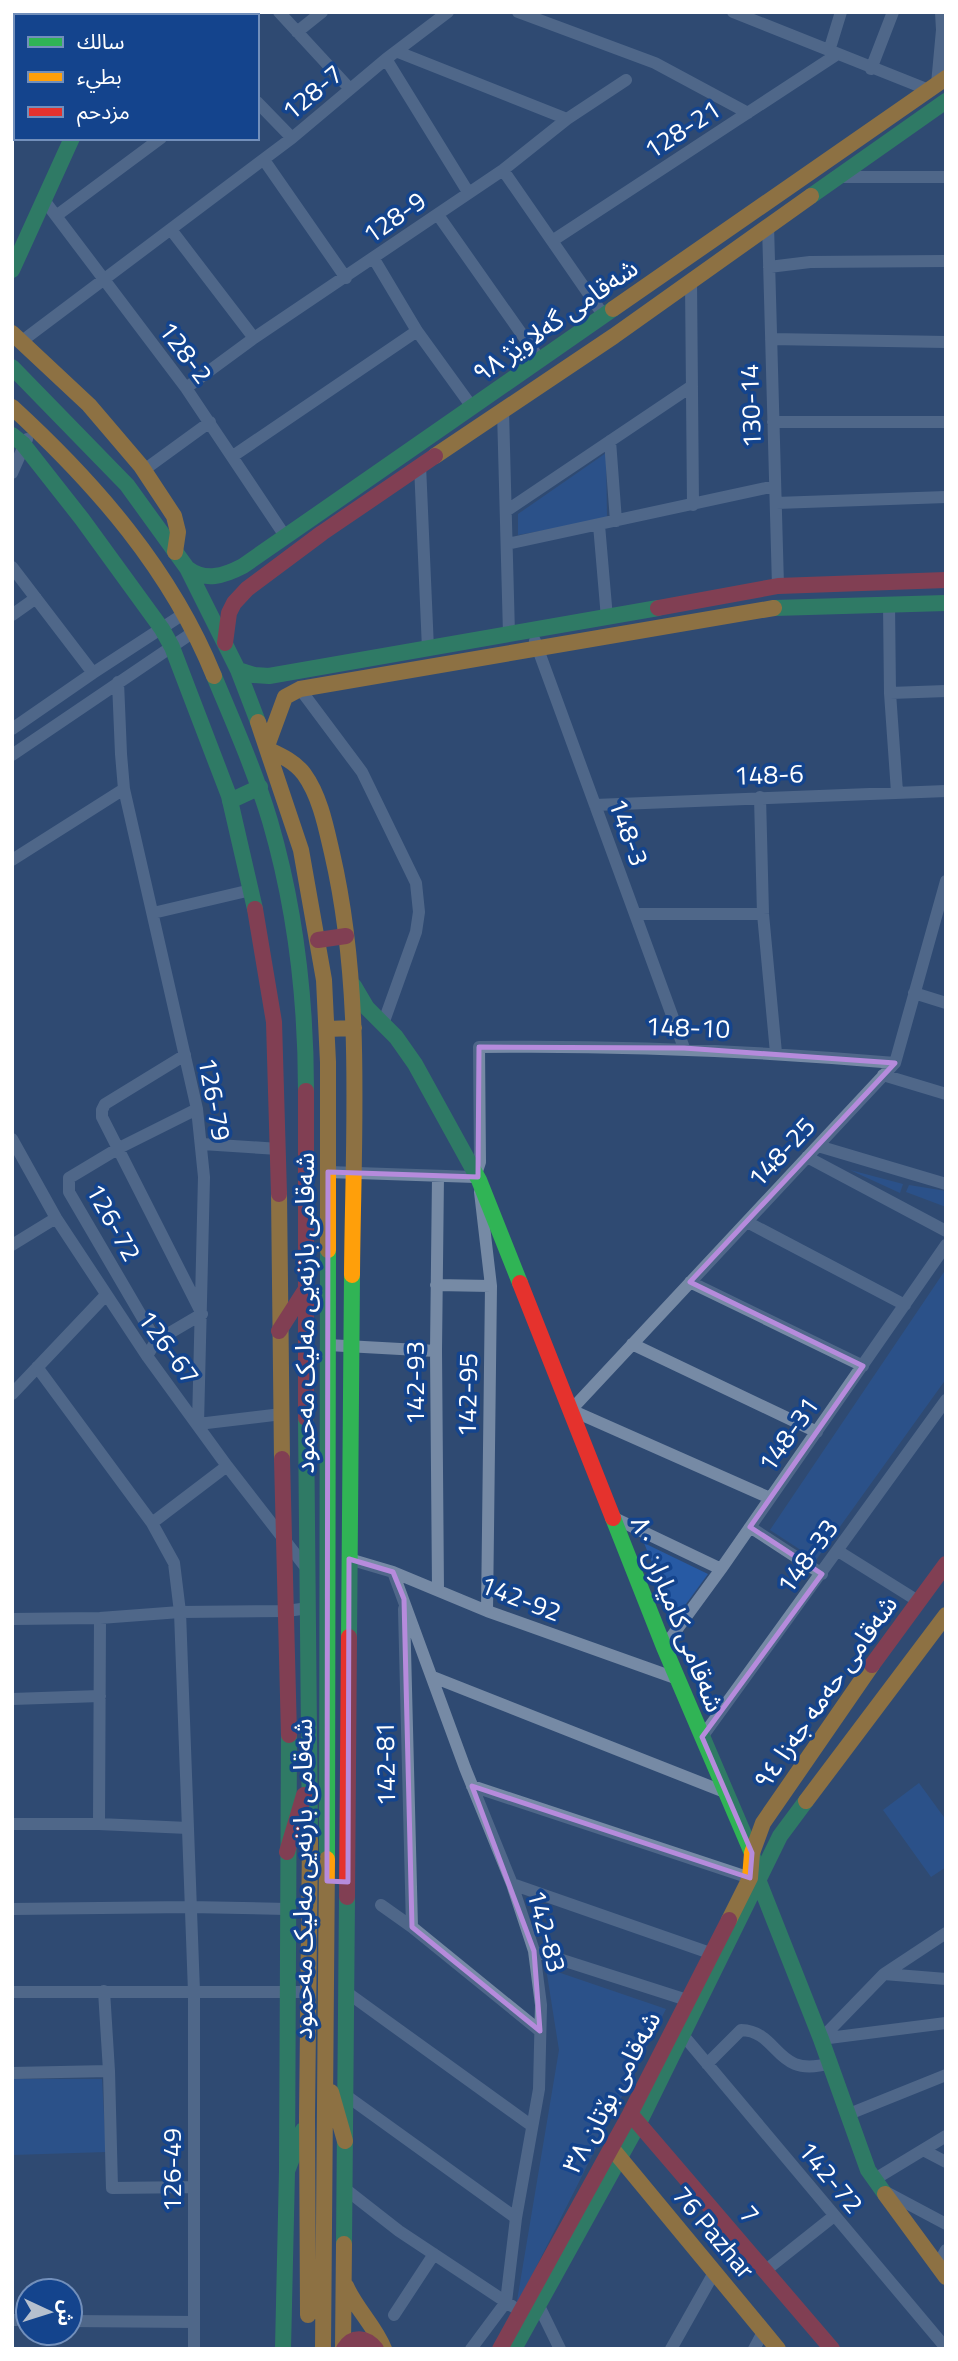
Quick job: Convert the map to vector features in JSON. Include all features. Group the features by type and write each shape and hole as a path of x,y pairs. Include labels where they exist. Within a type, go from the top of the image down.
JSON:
{"main road":[{"name":"شەقامی گەلاوێژ ٩٨","path":"187,568 195,575 203,577 224,575 243,566 937,84"},
{"name":"شەقامی گەلاوێژ ٩٨","path":"225,645 228,616 238,598 274,568 414,469 571,365 834,177 946,101"},
{"path":"12,270 71,140"},
{"path":"17,337 81,398 144,470 175,518 178,531 175,552"},
{"path":"563,344 572,351 571,365"},
{"name":"شەقامی بازنەیی مەلیک مەحمود","path":"12,368 127,485 187,568 238,670 268,748 301,850 318,940 326,1007 328,1172 323,2349"},
{"name":"شەقامی بازنەیی مەلیک مەحمود","path":"12,407 110,509 160,575 195,631 249,754 281,853 290,894 305,1008 306,1040 304,1292 311,1773 307,2118 309,2349"},
{"path":"18,440 82,519 162,629 172,647 230,801 269,985 274,1022 279,1149 279,1331 289,1731 287,2171 283,2349"},
{"path":"399,457 399,468 414,469"},
{"path":"238,670 269,676 778,586 946,580"},
{"path":"344,2349 354,1028 338,872 314,790 303,772 288,759 268,748 285,698 300,689 778,607 946,603"},
{"path":"230,801 260,787"},
{"path":"318,940 346,936"},
{"name":"شەقامی کامیاران ٨٠","path":"350,978 360,1000 415,1064 477,1179 664,1647 752,1853 755,1880 821,2039 868,2170 941,2272"},
{"path":"305,1008 316,1010 326,1007"},
{"path":"306,1040 354,1028"},
{"path":"279,1331 304,1292"},
{"name":"شەقامی حەمە جەزا ٩٤","path":"752,1853 763,1823 946,1564"},
{"name":"شەقامی حەمە جەزا ٩٤","path":"755,1880 780,1836 946,1615"},
{"path":"287,1852 311,1773"},
{"name":"شەقامی بۆتان ٣٨","path":"514,2349 539,2306 634,2118 710,1953 755,1880"},
{"name":"شەقامی بۆتان ٣٨","path":"634,2118 683,2035 755,1880"},
{"path":"327,1881 348,1882"},
{"path":"325,2070 345,2141"},
{"path":"287,2171 307,2118"},
{"name":"7","path":"634,2118 832,2349"},
{"name":"شەقامی بۆتان ٣٨","path":"500,2349 616,2153"},
{"name":"76 Pazhar","path":"616,2153 778,2349"},
{"path":"344,2280 349,2296 378,2334 384,2349"},
{"path":"344,2349 354,2339 362,2338 370,2341 376,2349"}],"street":[{"path":"279,12 350,89"},
{"path":"297,32 322,12"},
{"name":"128-7","path":"17,337 104,281 172,231 448,12"},
{"path":"519,12 655,63 748,113"},
{"path":"733,12 871,69 937,84 941,12"},
{"path":"833,53 841,12"},
{"path":"871,69 892,12"},
{"name":"128-21","path":"552,241 748,113 833,53"},
{"path":"392,55 567,119"},
{"path":"392,55 468,192"},
{"name":"128-9","path":"186,388 254,338 503,170 567,119 626,80"},
{"path":"259,104 292,138"},
{"path":"56,216 158,140"},
{"path":"264,160 346,278"},
{"path":"503,170 604,316"},
{"path":"834,177 946,177"},
{"name":"128-2","path":"44,200 186,388 285,536"},
{"path":"438,215 540,360"},
{"name":"130-14","path":"768,225 778,586"},
{"path":"172,231 254,338"},
{"path":"374,259 417,331 472,407"},
{"path":"769,267 810,262 946,261"},
{"path":"691,281 693,505"},
{"path":"233,456 417,331"},
{"path":"771,339 946,342"},
{"path":"506,511 692,386"},
{"path":"503,411 509,634"},
{"path":"144,470 210,422"},
{"path":"774,422 946,422"},
{"path":"12,473 18,440 35,428"},
{"path":"610,441 616,521"},
{"path":"414,469 428,649"},
{"path":"507,544 775,486"},
{"path":"776,503 946,497"},
{"path":"599,524 607,618"},
{"path":"12,567 93,673"},
{"path":"12,615 36,598"},
{"path":"889,604 890,693 897,792"},
{"path":"12,729 185,614"},
{"name":"148-3","path":"532,630 684,1048"},
{"path":"12,755 195,631"},
{"name":"126-79","path":"118,682 124,789 197,1109 202,1144 204,1177 198,1424"},
{"path":"300,689 362,772 416,883 419,912 416,932 383,1024"},
{"path":"890,693 946,691"},
{"path":"12,860 124,789"},
{"name":"148-6","path":"595,805 946,791"},
{"path":"760,797 763,914 776,1053"},
{"name":"148-25","path":"570,1409 895,1063 914,993 941,916 946,881"},
{"path":"153,913 251,890"},
{"path":"635,914 763,914"},
{"path":"914,993 946,1003"},
{"name":"148-10","path":"479,1047 684,1048 895,1063"},
{"name":"142-95","path":"479,1047 480,1163 477,1179 491,1286 487,1611"},
{"path":"147,1356 156,1340 202,1314 102,1117 102,1110 105,1104 185,1055"},
{"path":"883,1075 946,1094"},
{"name":"126-72","path":"156,1340 69,1192 69,1178 197,1109"},
{"name":"126-67","path":"12,1139 56,1218 147,1356 227,1466 307,1569"},
{"path":"202,1144 279,1149"},
{"path":"818,1146 946,1184"},
{"path":"807,1157 946,1231"},
{"path":"328,1172 477,1179"},
{"name":"142-93","path":"438,1176 438,1589"},
{"path":"12,1245 56,1218"},
{"path":"747,1222 905,1304"},
{"name":"148-31","path":"664,1647 946,1245"},
{"path":"690,1282 863,1366"},
{"path":"436,1285 491,1286"},
{"path":"12,1394 106,1296"},
{"path":"632,1344 817,1432"},
{"path":"328,1345 436,1351"},
{"name":"126-49","path":"37,1367 152,1523 174,1563 180,1612 194,1992 194,2349"},
{"name":"148-33","path":"702,1737 946,1400"},
{"path":"570,1409 771,1498"},
{"path":"198,1424 282,1414"},
{"path":"152,1523 227,1466"},
{"path":"612,1517 721,1569"},
{"path":"750,1527 822,1574"},
{"path":"838,1551 919,1601"},
{"name":"142-92","path":"349,1559 393,1572 487,1611 678,1679"},
{"name":"142-83","path":"393,1572 472,1786 512,1885 534,1951 541,2005 539,2089 516,2218 506,2302"},
{"name":"142-81","path":"404,1600 412,1927"},
{"path":"12,1619 100,1618 180,1612 287,1612 308,1608"},
{"path":"99,1824 100,1618"},
{"path":"433,1677 727,1793"},
{"path":"12,1699 100,1696"},
{"path":"472,1786 755,1880"},
{"path":"12,1824 99,1824 188,1829"},
{"path":"512,1885 710,1953"},
{"path":"381,1905 540,2031"},
{"path":"12,1909 287,1909"},
{"path":"821,2039 884,1974 946,1933"},
{"path":"534,1951 687,2000"},
{"path":"884,1974 946,1979"},
{"path":"104,1991 112,2189 194,2186"},
{"path":"345,1991 532,2126"},
{"path":"12,1992 309,1992"},
{"path":"821,2039 946,2023"},
{"path":"707,2064 740,2030 756,2034 793,2065 812,2069 830,2063"},
{"name":"142-72","path":"683,2035 946,2348"},
{"path":"12,2073 109,2071"},
{"path":"849,2114 946,2074"},
{"path":"344,2094 516,2218"},
{"path":"946,2136 923,2150 879,2185 946,2224"},
{"path":"923,2150 946,2162"},
{"path":"344,2188 399,2231 521,2312"},
{"path":"766,2270 834,2216"},
{"path":"941,2272 946,2250"},
{"path":"394,2315 434,2254"},
{"path":"671,2349 715,2271"},
{"path":"471,2349 506,2302"},
{"path":"539,2306 560,2349"},
{"path":"84,2321 194,2322"},
{"path":"754,2349 763,2332"}],"highlighted area":[{"path":"479,1047 684,1048 895,1063 690,1282 863,1366 750,1527 822,1574 702,1737 752,1853 750,1878 472,1786 534,1951 540,2031 412,1927 404,1599 393,1572 349,1559 348,1882 327,1881 328,1172 478,1177"}],"shaded area":[{"path":"606,453 607,519 518,535 518,514"},
{"path":"850,1170 903,1184 900,1193"},
{"path":"909,1185 946,1191 946,1207 906,1192"},
{"path":"946,1269 946,1379 816,1560 770,1530"},
{"path":"644,1543 708,1574 675,1619"},
{"path":"919,1783 946,1820 946,1867 931,1877 883,1810"},
{"path":"546,1968 666,2009 516,2307 559,2050"},
{"path":"12,2079 102,2079 106,2152 12,2155"}],"traffic: fast":[{"path":"811,196 946,101"},
{"path":"12,270 71,140"},
{"path":"187,568 201,575 215,576 243,566 613,309"},
{"path":"12,367 127,485 187,568 238,670 258,722"},
{"path":"12,435 23,444 82,519 162,629 172,647 229,796 255,909"},
{"path":"774,608 946,603"},
{"path":"238,670 269,676 658,608"},
{"path":"214,676 264,802 287,888 298,955 306,1091"},
{"path":"230,801 260,787"},
{"path":"354,986 367,1008 396,1037 415,1064 479,1180 520,1283"},
{"path":"327,1859 328,1250"},
{"path":"349,1637 352,1275"},
{"path":"306,1418 310,1840"},
{"path":"613,1518 664,1647 752,1853 759,1882 821,2039 868,2170 885,2194"},
{"path":"283,2349 287,2171 289,1735"},
{"path":"514,2349 639,2123 780,1836 806,1801"},
{"path":"344,2244 347,1897"},
{"path":"287,2171 303,2130"}],"traffic: slow":[{"path":"613,309 946,78"},
{"path":"435,456 614,336 811,196"},
{"path":"12,333 89,405 141,466 174,516 178,532 175,552"},
{"path":"12,407 73,467 128,531 176,600 214,676"},
{"path":"267,746 285,697 300,689 774,608"},
{"path":"258,722 301,850 324,980 328,1062 328,1250"},
{"path":"269,750 297,766 314,792 322,812 342,905 353,1010 355,1116 352,1275"},
{"path":"327,1029 354,1028"},
{"path":"279,1194 282,1459"},
{"path":"806,1801 946,1615"},
{"path":"729,1920 750,1878 752,1853 763,1823 872,1665"},
{"path":"308,2315 310,1840"},
{"path":"323,2349 327,1859"},
{"path":"331,2092 345,2141"},
{"path":"615,2152 778,2349"},
{"path":"885,2194 946,2277"},
{"path":"343,2349 344,2244"},
{"path":"346,2286 384,2349"}],"traffic: jam":[{"path":"225,643 229,613 247,589 322,533 435,456"},
{"path":"658,608 778,586 946,580"},
{"path":"255,909 274,1022 279,1194"},
{"path":"318,940 346,936"},
{"path":"306,1091 306,1418"},
{"path":"520,1283 613,1518"},
{"path":"279,1331 304,1292"},
{"path":"282,1459 289,1735"},
{"path":"872,1665 946,1564"},
{"path":"347,1897 349,1637"},
{"path":"287,1852 304,1795"},
{"path":"500,2349 630,2114 729,1920"},
{"path":"633,2117 832,2349"},
{"path":"344,2349 351,2341 360,2339 376,2349"}]}
